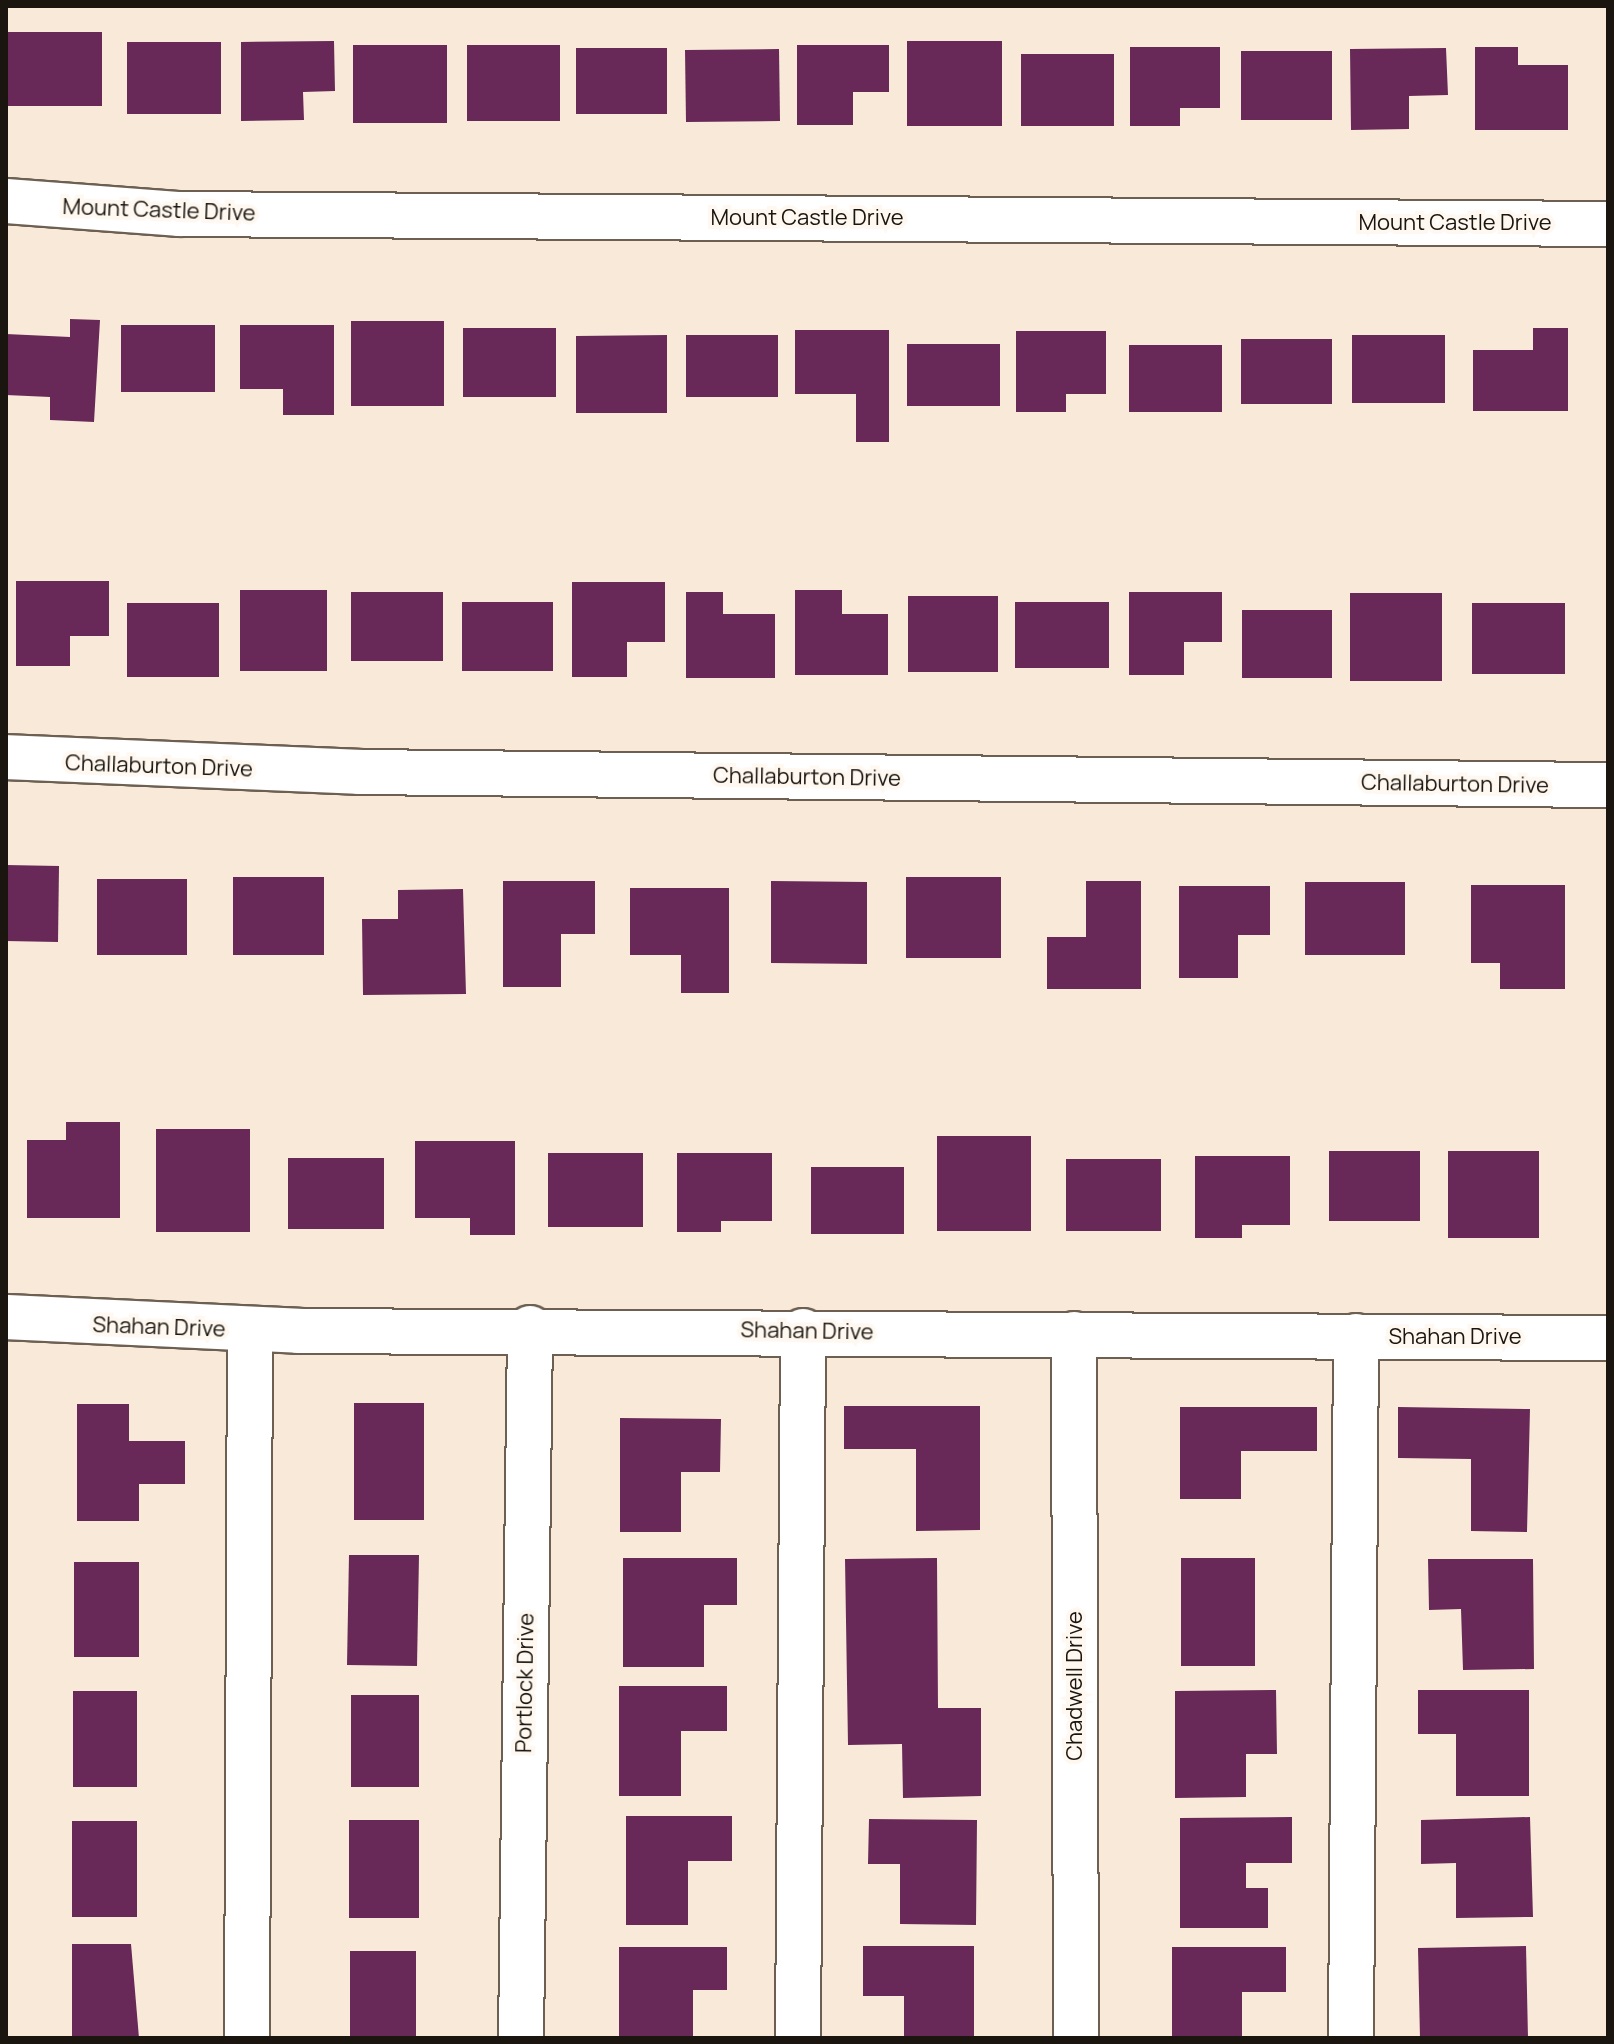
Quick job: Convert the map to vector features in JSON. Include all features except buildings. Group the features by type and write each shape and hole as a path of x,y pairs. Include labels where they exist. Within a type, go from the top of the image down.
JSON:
{"street":[{"name":"Mount Castle Drive","path":"6,201 179,214 1608,224"},
{"name":"Challaburton Drive","path":"6,757 359,772 1608,785"},
{"name":"Shahan Drive","path":"6,1317 250,1330 530,1328 1608,1338"},
{"name":"Portlock Drive","path":"521,2038 530,1328"},
{"path":"247,2038 250,1330"},
{"path":"798,2038 803,1331"},
{"name":"Chadwell Drive","path":"1074,1334 1076,2038"},
{"path":"1351,2038 1356,1336"}]}
